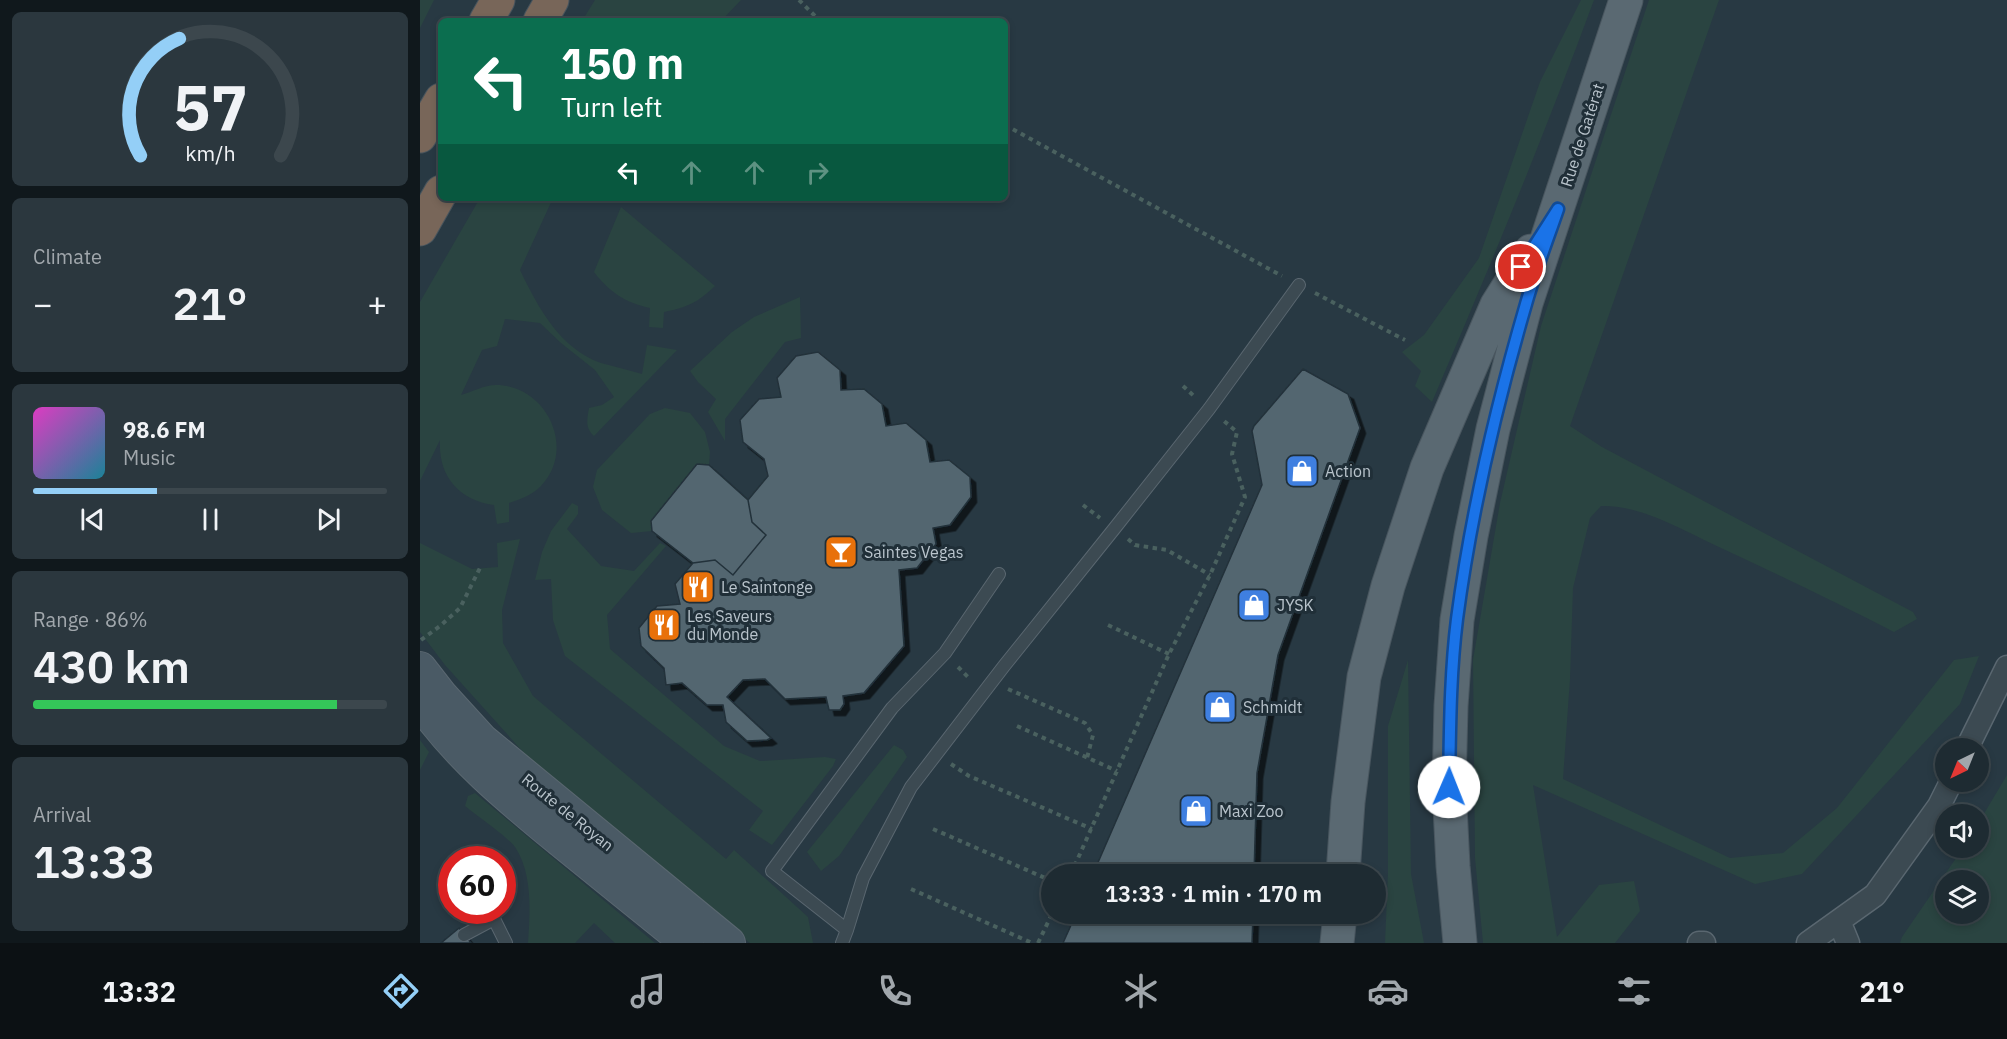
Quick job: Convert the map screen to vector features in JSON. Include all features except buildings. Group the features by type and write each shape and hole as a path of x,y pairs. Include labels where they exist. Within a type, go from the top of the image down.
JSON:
{"highway":[{"path":"488,18 498,0"},
{"path":"542,18 552,0"},
{"path":"420,136 438,105"},
{"path":"420,229 438,197"}],"main road":[{"name":"Rue de Gatérat","path":"1460,943 1449,787 1451,706 1457,620 1471,536 1492,429 1526,303 1626,0"},
{"path":"1344,864 1348,801 1364,677 1388,586 1427,468 1497,304 1558,209"},
{"name":"Route de Royan","path":"420,668 482,740 729,943"},
{"name":"Route de Royan","path":"420,702 434,723 472,764 524,811 687,943"},
{"path":"638,904 667,909 710,943"},
{"path":"1337,943 1339,924"}],"street":[{"path":"1972,738 2007,667"},
{"path":"1808,943 1875,895 1939,806 1946,792"},
{"path":"1839,921 1848,943"},
{"path":"1699,943 1704,943"}],"lane":[{"path":"842,943 864,878 911,787 984,691 1209,409 1299,285"},
{"path":"847,930 772,871 892,708 944,654 999,574"},
{"path":"465,935 494,919 506,943"}],"path":[{"path":"799,0 817,18"},
{"path":"1008,127 1405,340"},
{"path":"1076,864 1169,654 1210,575 1245,497 1232,454 1237,432 1183,386"},
{"path":"1083,505 1135,545 1167,550 1210,575"},
{"path":"420,640 460,608 480,568"},
{"path":"1108,625 1169,654"},
{"path":"944,654 995,701 1005,688 1085,723 1093,735 1087,758"},
{"path":"1017,726 1117,771"},
{"path":"950,763 969,776 1092,829"},
{"path":"933,829 1041,876"},
{"path":"911,889 1032,943"},
{"path":"1038,943 1047,924"}],"green space":[{"path":"420,0 434,0 420,28"},
{"path":"595,0 741,0 724,18 584,18"},
{"path":"1581,0 1594,0 1516,202 1432,402 1415,386 1421,371 1402,352 1424,335 1479,258 1540,82"},
{"path":"1649,0 1719,0 1570,426 1602,447 1913,612 1917,619 1894,632 1662,520 1632,510 1601,506 1590,518 1573,588 1563,779 1730,858 1783,853 1837,808 1954,660 1979,656 1960,704 1802,874 1755,884 1533,785 1557,937 1599,885 1634,881 1640,911 1615,943 1483,943 1475,858 1473,660 1500,503 1541,326"},
{"path":"478,201 552,201 520,270 542,312 562,337 586,356 601,363 642,374 647,345 677,350 594,436 588,427 589,408 602,405 614,397 595,370 540,323 505,319 497,346 482,350 461,395 496,385 514,388 529,395 542,407 551,421 556,437 556,454 551,471 541,486 530,494 509,503 509,522 497,524 494,505 470,498 453,484 443,464 440,440 420,481 420,302"},
{"path":"621,207 715,286 692,304 664,312 663,328 649,327 650,308 619,296 594,272"},
{"path":"800,297 801,338 785,342 725,419 725,441 708,412 716,399 690,371 732,332 754,317"},
{"path":"665,408 690,413 705,432 710,452 709,465 697,465 652,521 652,531 631,533 602,510 593,487 597,470 650,414"},
{"path":"572,503 578,506 578,514 567,529 601,566 634,571 660,543 666,546 607,615 610,649 724,746 760,761 825,757 836,759 772,845 749,830 763,811 565,656 553,620 551,579 535,580 542,552 551,531"},
{"path":"520,539 502,610 503,643 533,696 726,859 734,850 808,917 813,943 750,943 542,773 445,665 420,632 420,543 472,569 498,567 497,543"},
{"path":"1408,660 1411,874 1424,943 1385,943 1388,873 1388,726"},
{"path":"420,740 429,752 420,770"},
{"path":"894,745 903,750 907,757 839,856 821,871 807,852"},
{"path":"2007,775 2007,943 1900,943 1935,889 1935,924 1989,924 1989,870 1948,870 1956,858 1989,858 1989,805"},
{"path":"475,793 655,943 615,943 594,923 575,943 528,943 528,881 521,858 516,846 465,806 468,796"}],"place":[{"name":"Action","path":"1302,471"},
{"name":"Saintes Vegas","path":"841,552"},
{"name":"Le Saintonge","path":"698,587"},
{"name":"JYSK","path":"1254,605"},
{"name":"Les Saveurs du Monde","path":"664,625"},
{"name":"Schmidt","path":"1220,707"},
{"name":"Maxi Zoo","path":"1196,811"}],"route":[{"path":"1449,787 1451,706 1457,620 1471,536 1492,429 1526,303 1558,209 1521,267"}]}
